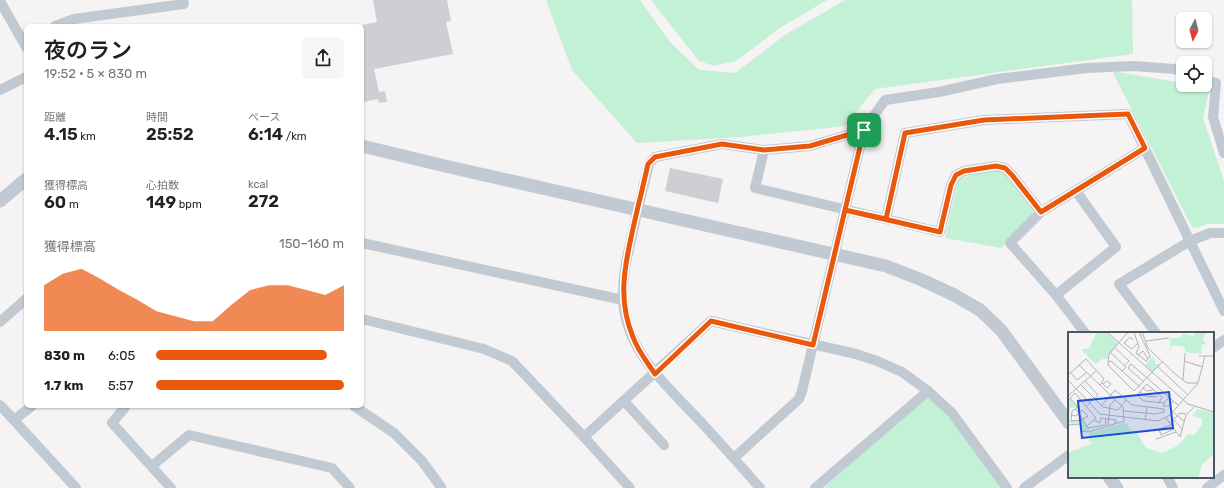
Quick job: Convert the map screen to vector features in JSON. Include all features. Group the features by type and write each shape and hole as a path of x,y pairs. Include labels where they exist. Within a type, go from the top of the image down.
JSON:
{"street":[{"path":"60,24 74,19 184,4 183,0"},
{"path":"0,1 24,40"},
{"path":"734,458 799,399 864,130 885,100 939,92 997,79 1087,68 1126,67 1176,70"},
{"path":"0,90 24,77"},
{"path":"1212,82 1216,83 1213,117 1224,153"},
{"path":"886,219 905,133 984,120 1128,114 1224,311"},
{"path":"760,488 734,458 655,374 640,353 627,321 623,300 623,279 626,259 648,164 655,157 722,144 764,150 810,146 864,130"},
{"path":"364,146 886,266 922,280 954,295 980,310 1001,330 1068,422"},
{"path":"1084,332 1056,295 1010,243 1041,212 1145,148"},
{"path":"764,150 755,188 940,232 951,185 956,175 964,171 996,166 1005,168 1041,212"},
{"path":"0,201 24,181"},
{"path":"1056,295 1116,247 1076,190"},
{"path":"1155,332 1119,284 1190,241 1210,233 1224,233"},
{"path":"364,243 623,300"},
{"path":"0,322 24,301"},
{"path":"364,319 484,349 512,361 630,488"},
{"path":"584,437 655,374 711,321 856,354 902,372 928,391 952,413 1007,488"},
{"path":"1214,347 1224,340"},
{"path":"815,488 928,391"},
{"path":"624,401 664,445"},
{"path":"0,405 76,488"},
{"path":"14,420 29,408"},
{"path":"124,408 112,423 171,488"},
{"path":"357,408 394,433 422,461 440,488"},
{"path":"152,466 189,435 332,468 350,488"},
{"path":"1024,488 1068,456"},
{"path":"1207,488 1224,475"},
{"path":"1110,478 1117,488"},
{"path":"1168,478 1173,488"}],"green space":[{"path":"546,0 640,0 670,42 699,70 735,73 785,35 845,0 1132,0 1133,54 875,89 845,126 741,137 637,143 572,70"},
{"path":"651,0 827,0 780,28 736,61 714,66 699,61"},
{"path":"1112,71 1176,82 1176,92 1209,92 1203,118 1224,181 1224,224 1207,224 1198,228 1192,227"},
{"path":"991,170 1003,171 1033,210 1032,216 1001,248 945,238 958,179"},
{"path":"926,396 952,419 1003,488 824,488"}],"building":[{"path":"373,0 447,0 451,21 446,22 453,54 374,69 379,92 385,91 387,102 379,103 378,99 364,102 364,25 377,22"},
{"path":"670,168 723,179 718,203 665,191"}],"route":[{"path":"864,130 810,146 764,150 722,144 655,157 648,164 626,259 623,279 623,300 627,321 633,338 640,353 655,374 711,321 813,345 845,210 940,232 951,185 956,175 964,171 996,166 1005,168 1012,175 1041,212 1145,148 1128,114 984,120 905,133 886,219 845,210 864,130"}]}
